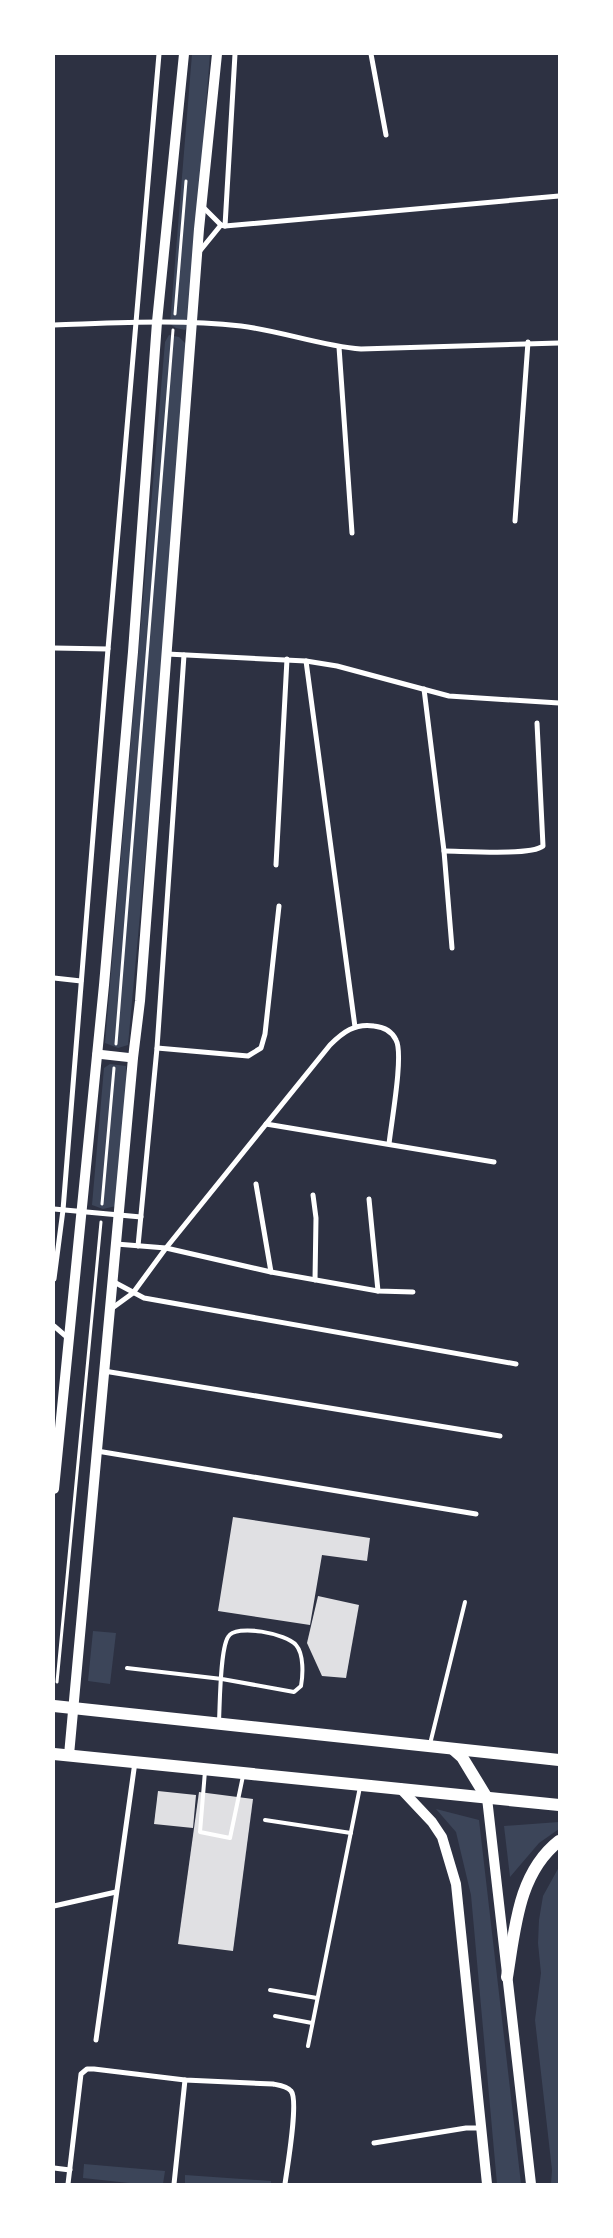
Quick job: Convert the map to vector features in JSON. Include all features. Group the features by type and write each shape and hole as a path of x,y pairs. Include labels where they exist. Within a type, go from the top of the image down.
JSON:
{"main road":[{"path":"54,1489 68,1338 83,1211 132,662 157,322 184,54"},
{"path":"69,1756 96,1451 140,1001 197,253 217,54"},
{"path":"54,1706 559,1760"},
{"path":"453,1749 462,1757 487,1798 531,2184"},
{"path":"54,1754 559,1805"},
{"path":"400,1788 432,1822 442,1837 456,1884 487,2184"},
{"path":"507,1977 518,1911 529,1880 544,1854 559,1842"}],"street":[{"path":"54,1280 63,1210 108,649 159,54"},
{"path":"197,253 223,225 235,54"},
{"path":"370,54 386,135"},
{"path":"202,206 223,225 559,196"},
{"path":"54,325 193,322 263,330 339,347 396,349 528,342 559,343"},
{"path":"515,521 528,342"},
{"path":"339,347 352,533"},
{"path":"54,648 108,649"},
{"path":"167,654 306,661 337,666 449,696 559,703"},
{"path":"138,1246 157,1048 184,654"},
{"path":"276,865 287,659"},
{"path":"306,661 355,1027"},
{"path":"424,690 444,851 452,948"},
{"path":"444,851 525,852 543,846 537,723"},
{"path":"157,1048 248,1056 261,1048 266,1034 279,906"},
{"path":"54,978 81,980"},
{"path":"111,1309 133,1293 166,1248 330,1045 346,1031 355,1027 366,1025 379,1026 389,1031 397,1040 398,1058 389,1144"},
{"path":"97,1054 133,1058"},
{"path":"266,1124 494,1162"},
{"path":"256,1184 271,1272"},
{"path":"313,1195 316,1218 315,1280"},
{"path":"368,1199 378,1291"},
{"path":"54,1209 141,1217"},
{"path":"116,1244 166,1248 271,1272 378,1291 413,1292"},
{"path":"114,1282 144,1298 516,1364"},
{"path":"54,1326 68,1338"},
{"path":"104,1371 500,1436"},
{"path":"96,1451 476,1514"},
{"path":"96,2040 135,1762"},
{"path":"54,1906 116,1892"},
{"path":"68,2184 82,2071 94,2068 185,2080 273,2084 291,2090 294,2098 294,2111 285,2184"},
{"path":"174,2184 185,2080"},
{"path":"374,2143 466,2128 482,2128"},
{"path":"54,2168 70,2170"}],"lane":[{"path":"430,1746 465,1602"},
{"path":"127,1668 222,1679 290,1692 297,1691 301,1686 302,1675 298,1646 290,1638 272,1633 233,1632 227,1638 225,1646 222,1679 219,1724"},
{"path":"206,1769 200,1832 230,1838 243,1773"},
{"path":"308,2046 316,1998 360,1785"},
{"path":"265,1820 351,1833"},
{"path":"270,1990 316,1998"},
{"path":"275,2016 312,2023"}],"path":[{"path":"57,1682 102,1213 186,173"}],"shaded area":[{"path":"192,54 210,54 189,323 185,330 170,324"},
{"path":"169,335 179,337 186,344 154,762 128,1045 118,1048 105,1043 165,342"},
{"path":"110,1064 126,1066 127,1099 116,1206 103,1209 92,1205 104,1068"},
{"path":"93,1631 116,1633 110,1684 88,1681"},
{"path":"436,1809 479,1820 521,2184 497,2184 471,1895 456,1832"},
{"path":"559,1822 559,1829 539,1843 510,1877 504,1826"},
{"path":"559,1867 559,2184 551,2184 552,2170 535,2020 541,1973 538,1943 539,1920 543,1896"},
{"path":"84,2164 165,2171 163,2184 138,2184 83,2178"},
{"path":"185,2175 271,2181 271,2184 185,2184"}],"building":[{"path":"233,1517 370,1538 367,1561 322,1555 310,1625 218,1611"},
{"path":"318,1596 359,1605 346,1678 322,1676 307,1643"},
{"path":"158,1791 196,1795 193,1828 154,1824"},
{"path":"199,1792 253,1799 233,1951 178,1944"}]}
